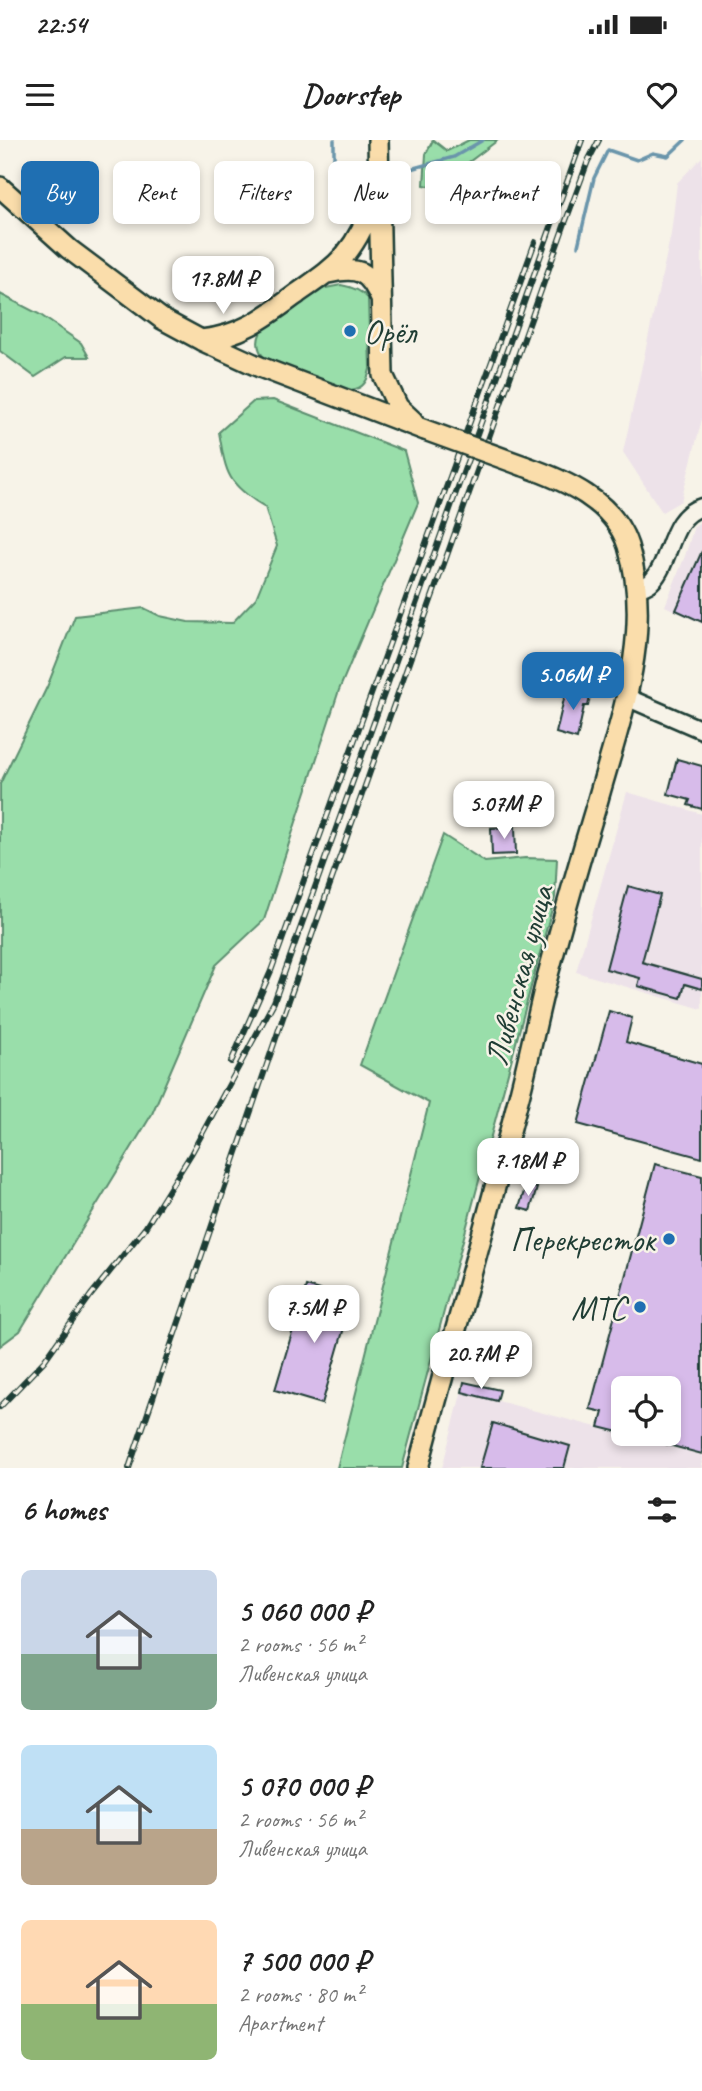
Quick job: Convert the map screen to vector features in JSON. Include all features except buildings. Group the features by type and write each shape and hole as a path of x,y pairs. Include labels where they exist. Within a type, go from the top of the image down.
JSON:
{"main road":[{"path":"378,140 378,161"},
{"path":"0,187 110,281 162,319 201,341 260,367 356,403 375,394 383,375"},
{"path":"201,341 229,335 255,325 328,273 346,254 365,224"},
{"path":"380,224 383,375 398,407 425,430"},
{"path":"328,273 345,269 362,272 373,281 382,301"},
{"path":"255,325 247,342 253,359 260,367"},
{"name":"Ливенская улица","path":"356,403 560,479 583,493 614,519 627,542 637,589 637,642 626,697 546,983 518,1102 418,1468"}],"street":[{"path":"637,589 653,580 679,525 694,509 702,507"},
{"path":"626,697 702,730"}],"shaded area":[{"path":"702,157 702,419 681,501 662,512 623,452 671,234 677,183"},
{"path":"702,521 702,624 665,606 694,526"},
{"path":"627,792 702,814 702,1009 576,972"},
{"path":"464,1382 500,1390 498,1401 611,1431 611,1446 668,1446 702,1455 702,1468 442,1468"}],"green space":[{"path":"433,140 447,151 469,140 498,140 470,161 426,161"},
{"path":"341,285 356,289 368,298 370,369 362,386 344,390 265,359 258,342 266,325 321,289"},
{"path":"0,294 39,314 81,343 89,357 66,357 35,377 0,351"},
{"path":"273,400 404,451 418,503 339,690 264,920 216,965 152,1114 20,1331 0,1346 0,784 47,687 75,616 144,608 160,616 188,622 232,623 256,598 277,546 265,507 252,499 230,477 219,432 254,401"},
{"path":"443,835 485,862 525,858 557,859 555,897 402,1468 337,1468 429,1103 360,1065"}],"waterway":[{"path":"334,140 334,158 337,161"},
{"path":"411,169 454,157 483,140"},
{"path":"578,246 594,178 608,150 637,160 653,153 668,156 685,140"}],"railway":[{"path":"0,1407 44,1361 91,1295 145,1228 191,1154 274,1002 582,140"},
{"path":"129,1468 290,997 564,226 588,161 599,140"},
{"path":"231,1062 271,971 535,242"}],"place":[{"name":"Орёл","path":"350,331"},
{"name":"Перекресток","path":"669,1239"},
{"name":"МТС","path":"640,1307"}]}
